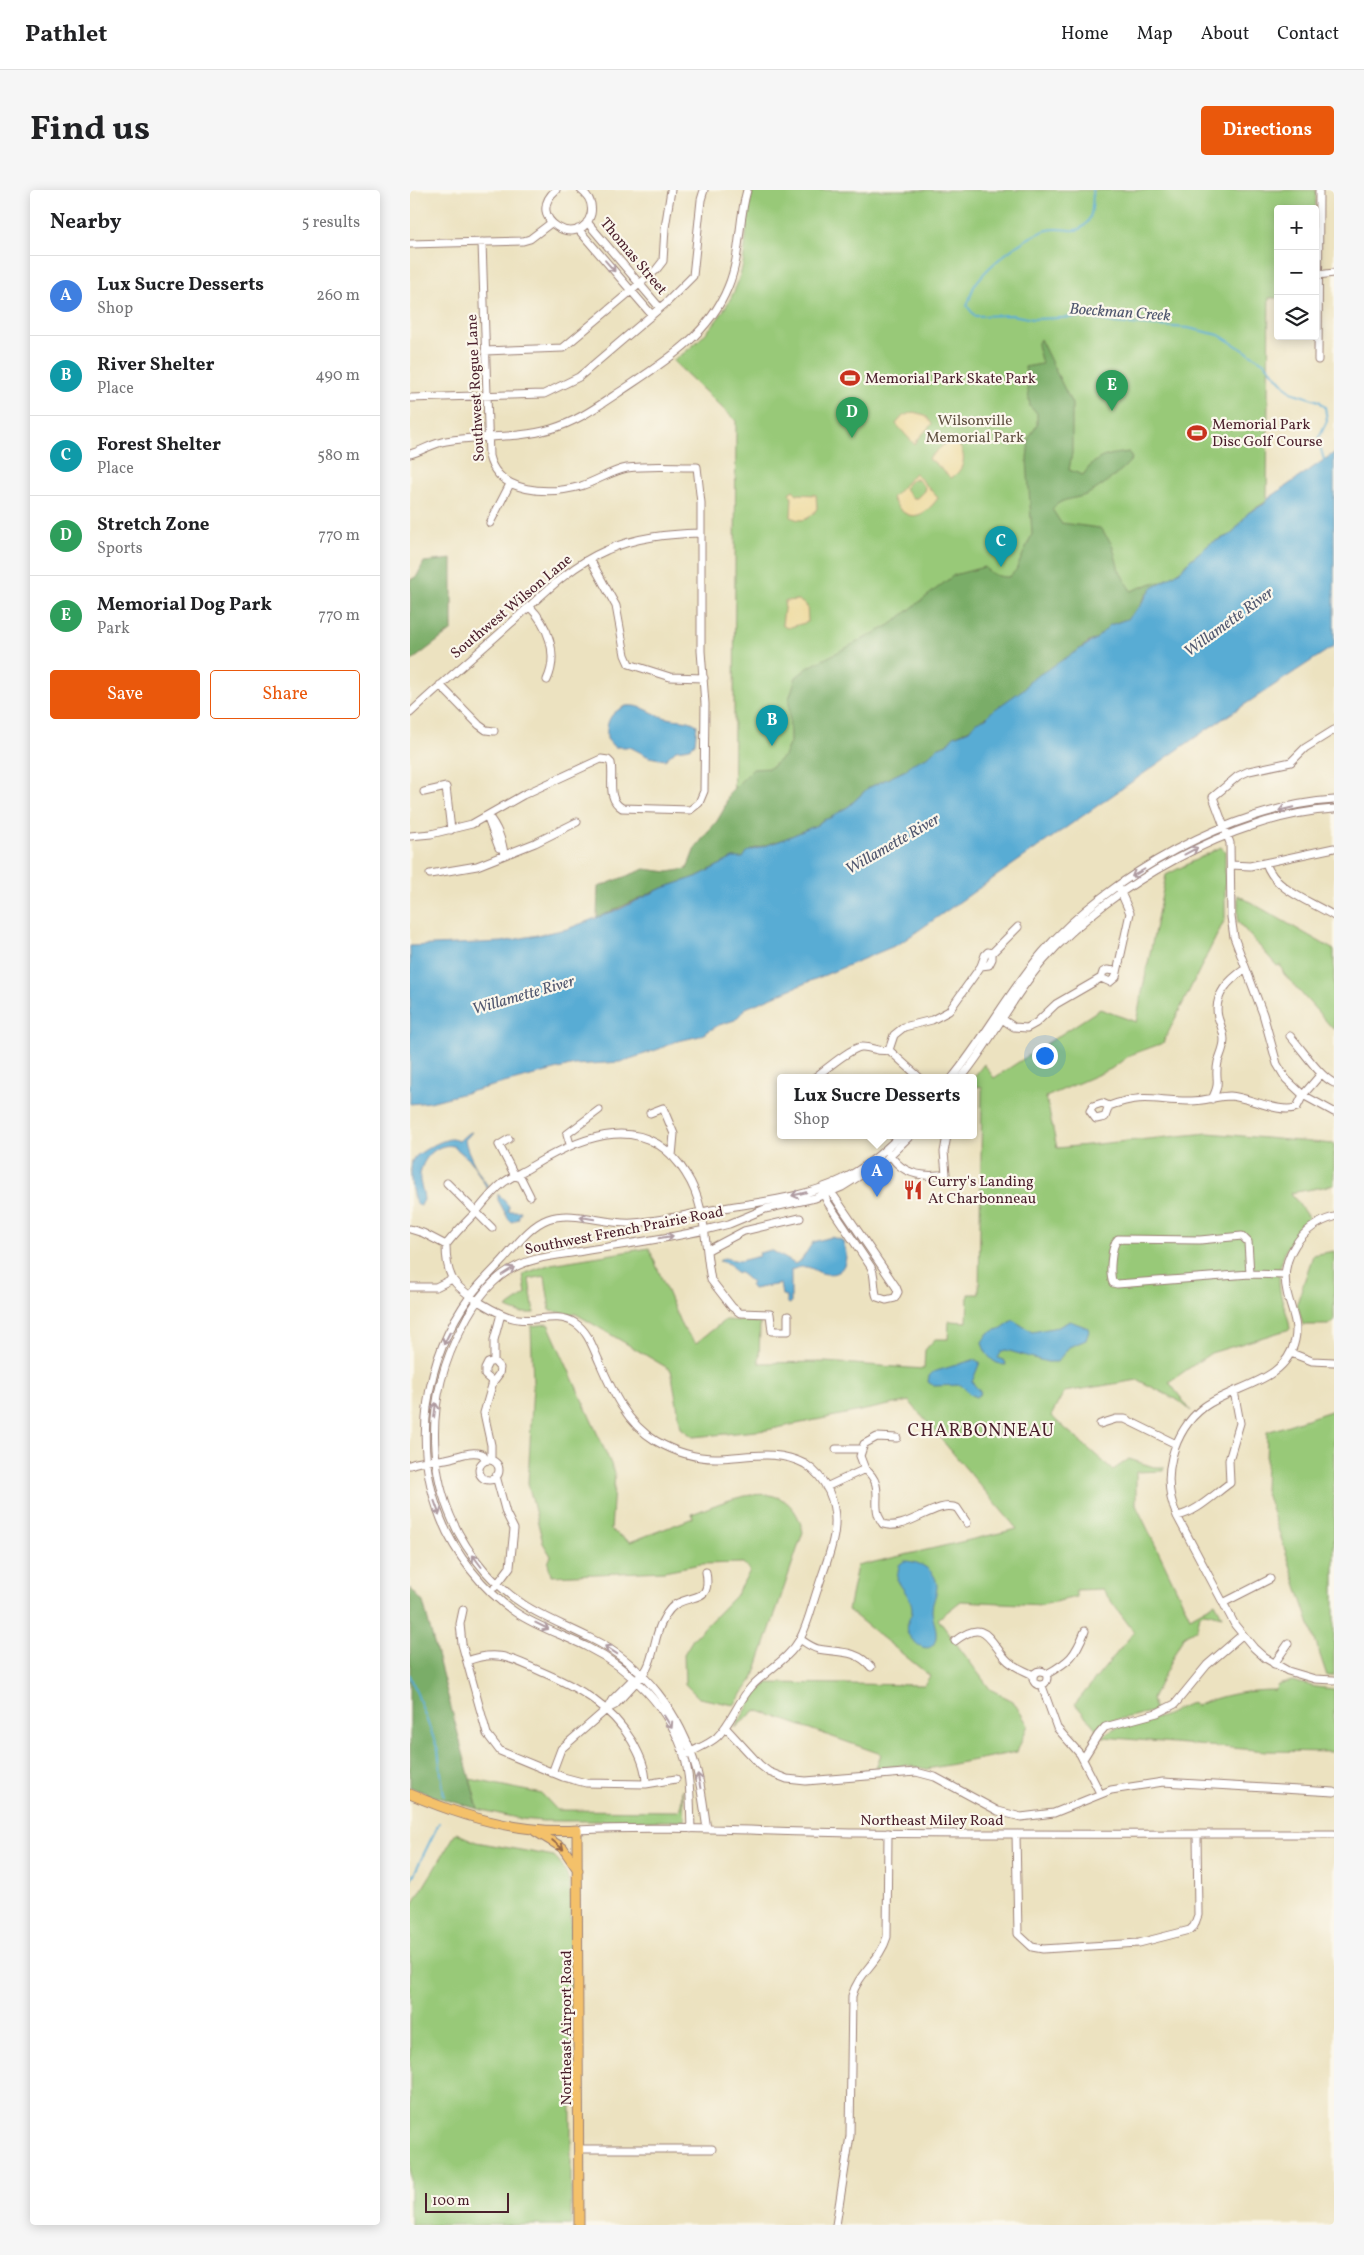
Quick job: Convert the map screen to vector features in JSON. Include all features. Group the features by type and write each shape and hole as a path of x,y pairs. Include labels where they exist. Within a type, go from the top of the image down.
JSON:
{"main road":[{"path":"410,1794 464,1813 530,1828 557,1843 568,1854 578,1871"},
{"name":"Northeast Miley Road","path":"530,1828 577,1830"},
{"name":"Northeast Airport Road","path":"577,1830 579,2225"}],"street":[{"path":"556,190 547,193 546,210 551,223 563,230 578,229 587,222 591,206 586,191"},
{"path":"485,351 563,348 640,284 656,270 663,260 665,228 671,190"},
{"path":"410,398 538,395 549,393 579,377 660,308 693,276 700,200 704,190"},
{"path":"410,454 447,441 541,432 578,418 649,373 694,337 719,306 732,276 737,256 742,210 747,190"},
{"path":"1318,250 1319,190"},
{"name":"Thomas Street","path":"587,222 660,308"},
{"path":"410,244 523,241 530,239 551,223"},
{"name":"Thomas Street","path":"578,229 652,315"},
{"name":"Southwest Rogue Lane","path":"482,242 486,396 490,456 494,470 510,484"},
{"path":"1319,275 1334,273"},
{"path":"1318,295 1318,360"},
{"path":"410,836 451,830 472,824 523,795 601,759 610,762 612,796 615,802 622,808 690,810 701,801 704,790 704,678 700,651 700,494 697,467 628,468 612,472 583,486 561,490 522,488 510,484 490,524"},
{"name":"Southwest Wilson Lane","path":"410,713 570,571 612,548 669,534 700,533"},
{"path":"590,559 616,606 628,664 668,677 704,678"},
{"path":"529,606 541,620 549,637 552,662 547,680"},
{"path":"440,685 478,725 486,730 494,731"},
{"path":"1334,730 1305,748 1291,762 1249,771 1238,776 1213,797 1226,830 1231,865 1232,930 1263,1014 1277,1064 1290,1083 1303,1095 1334,1112"},
{"path":"424,792 446,787 451,830"},
{"path":"955,1074 1028,980 1054,950 1119,889 1177,859 1226,830 1299,806 1334,800"},
{"path":"1226,830 1300,814 1334,809"},
{"path":"488,816 495,839 504,855"},
{"path":"430,874 470,868 577,822"},
{"path":"1231,865 1250,866 1334,848"},
{"path":"1266,863 1270,873 1277,882 1334,916"},
{"path":"1000,1018 1018,1028 1032,1026 1056,1004 1101,978 1103,972 1107,970 1116,971 1130,920 1129,907 1119,889"},
{"path":"888,1050 899,1030 910,1024 937,1018 949,1011 981,966 989,965 992,953 1018,927"},
{"path":"1229,1096 1219,1083 1217,1070 1224,1038 1217,1013 1219,999 1227,983 1245,969"},
{"path":"964,1074 1000,1018"},
{"path":"1290,1036 1306,1053 1321,1074 1334,1083"},
{"path":"820,1074 858,1047 867,1047 876,1051 888,1050 915,1074"},
{"path":"1109,1106 1139,1098 1192,1102 1229,1096 1253,1100 1288,1110 1297,1107 1303,1095 1321,1074"},
{"path":"1212,1099 1219,1083"},
{"path":"650,1114 663,1108 674,1134 672,1156"},
{"path":"570,1144 567,1134 599,1110"},
{"path":"688,1754 712,1741 725,1727 745,1694 800,1639 836,1531 835,1511 826,1487 816,1472 807,1465 788,1457 769,1454 702,1458 683,1453 656,1441 636,1425 622,1407 589,1340 579,1326 569,1320 560,1318 526,1320 501,1314 474,1298 452,1279 447,1262 446,1245 495,1190 515,1176 570,1144 593,1137 627,1134 651,1141 672,1156 687,1175 702,1213 712,1280 736,1311 744,1314 770,1314 771,1330 773,1331 788,1331 788,1316"},
{"path":"509,1139 498,1145 515,1176 521,1178 530,1196"},
{"name":"Southwest French Prairie Road","path":"889,1152 898,1139"},
{"name":"Southwest French Prairie Road","path":"707,1829 698,1776 672,1712 619,1655 601,1644 529,1609 511,1597 497,1584 464,1542 452,1520 439,1485 434,1459 434,1416 441,1377 474,1298 500,1276 525,1262 705,1230 729,1224 765,1209 826,1191 859,1178 906,1139"},
{"path":"889,1152 897,1164 909,1173 946,1174 944,1152 946,1139"},
{"path":"447,1183 492,1228"},
{"path":"826,1191 896,1287 898,1292 896,1298 886,1300 877,1297 874,1273 871,1266 826,1191"},
{"name":"Southwest French Prairie Road","path":"639,1677 604,1655 514,1612 468,1566 446,1530 434,1501 426,1460 425,1430 431,1384 445,1342 474,1298 531,1230 544,1220 569,1216 632,1223 702,1213 826,1191"},
{"path":"1334,1217 1316,1224 1303,1234 1290,1254 1285,1275 1287,1293 1296,1324 1296,1338 1291,1354 1274,1372 1234,1391 1201,1410 1186,1426 1176,1444 1171,1462 1169,1482 1172,1502 1177,1516 1242,1635 1254,1648 1274,1664 1288,1671 1306,1677 1334,1680"},
{"path":"708,1250 744,1231 800,1218"},
{"path":"410,1229 423,1233 446,1245"},
{"path":"1250,1274 1248,1242 1242,1236 1208,1240 1118,1239 1114,1243 1110,1274 1113,1283 1117,1284 1250,1274 1285,1275"},
{"path":"410,1287 431,1288 452,1279"},
{"path":"496,1476 486,1479 480,1474 480,1466 488,1460 491,1445 484,1413 492,1382 500,1374 500,1368 494,1361 495,1334 501,1314"},
{"path":"1291,1354 1312,1361 1334,1362"},
{"path":"492,1382 485,1375 485,1369 488,1363 494,1361"},
{"path":"1177,1516 1188,1514 1230,1483 1229,1460 1240,1423 1234,1391"},
{"path":"1100,1424 1116,1418 1125,1419 1176,1444"},
{"path":"897,1438 882,1436 872,1438 860,1449 860,1456 865,1469 874,1476 876,1482 877,1508 883,1524 892,1525 906,1522 947,1506 957,1508 967,1523"},
{"path":"836,1449 860,1449"},
{"path":"410,1465 426,1460 445,1459 473,1452 482,1454 488,1460 497,1464 496,1476 504,1508 514,1529 510,1567 491,1591"},
{"path":"826,1487 865,1469"},
{"path":"552,1773 561,1749 607,1709 615,1705 639,1677 653,1654 656,1636 662,1622 672,1608 678,1603 695,1599 704,1593 707,1588 706,1572"},
{"path":"1223,1603 1270,1579"},
{"path":"463,1610 460,1631 487,1734 493,1744 504,1754 572,1780 646,1784 676,1779"},
{"path":"955,1641 968,1631 980,1632 989,1637 1010,1663 1033,1675 1035,1683 1042,1686"},
{"path":"1085,1631 1077,1651 1070,1660 1047,1674 1042,1686 1057,1728 1083,1759 1100,1793"},
{"path":"1083,1759 1098,1735 1106,1727 1157,1713 1175,1704 1207,1665 1242,1635"},
{"path":"800,1639 815,1648 848,1652 867,1662 871,1667"},
{"path":"1274,1664 1288,1644"},
{"path":"467,1661 486,1654 504,1656 577,1688 607,1709 628,1736 645,1768 646,1784"},
{"path":"1033,1675 1040,1671 1047,1674"},
{"path":"725,1727 768,1772 787,1779 806,1781 916,1772 935,1777 998,1811 1021,1817 1054,1813 1100,1793 1122,1787 1163,1782 1334,1792"},
{"name":"Southwest French Prairie Road","path":"688,1754 691,1829"},
{"name":"Northeast Miley Road","path":"577,1830 624,1828 888,1833 1334,1834"},
{"path":"836,2225 850,2136 851,2004 856,1984 881,1953 886,1937 888,1833"},
{"path":"1016,1834 1016,1921 1018,1934 1032,1947 1043,1949 1140,1943 1190,1930 1194,1926 1198,1915 1197,1834"},
{"path":"580,2149 712,2149"}],"green space":[{"name":"Wilsonville Memorial Park","path":"753,190 1316,190 1316,205 1274,205 1274,298 1269,298 1267,501 1248,513 1232,534 1211,543 1180,571 1164,582 733,857 736,421 673,361 708,331 718,319 734,292 743,263 749,208"},
{"path":"1040,339 1072,404 1072,453 1069,470 1083,475 1093,463 1103,457 1114,454 1129,452 1132,459 1117,474 1094,491 1060,502 1052,509 1061,523 1100,528 1112,544 1119,570 1131,591 1152,583 1164,582 1146,595 1140,606 1127,619 1110,625 1096,639 1033,679 1025,688 972,728 954,736 947,744 937,748 929,756 906,770 868,788 849,806 830,819 823,820 817,825 782,840 753,849 743,859 733,858 696,877 660,889 597,918 598,887 645,869 668,872 687,869 695,848 717,821 724,809 729,793 753,769 770,768 784,756 790,742 789,699 796,677 809,667 890,625 954,575 984,567 995,575 1009,577 1016,570 1032,534 1027,460 1029,438 1037,425 1037,413 1030,407 1025,367 1042,364 1037,345"},
{"path":"452,559 452,630 410,662 410,580 417,576 424,562"},
{"path":"1221,847 1225,851 1225,919 1163,1043 1130,1055 1111,1069 1046,1097 1057,1148 1208,1133 1334,1144 1334,1185 1291,1193 1310,1220 1289,1244 1281,1263 1279,1285 1290,1329 1211,1353 1169,1382 1191,1411 1179,1401 1138,1380 1064,1392 1051,1416 1113,1470 1129,1459 1154,1467 1164,1467 1163,1471 1136,1472 1136,1505 1190,1617 1215,1603 1222,1616 1205,1612 1200,1615 1197,1628 1183,1637 1152,1699 1155,1711 1111,1721 1098,1731 1075,1704 1134,1632 1102,1589 1076,1590 1076,1597 1042,1605 961,1601 938,1619 990,1689 1013,1701 1028,1725 1017,1752 927,1769 906,1765 876,1768 881,1754 756,1710 735,1728 753,1698 767,1683 924,1685 930,1676 848,1610 857,1566 1017,1529 909,1401 767,1430 693,1437 681,1428 671,1370 576,1314 550,1311 545,1276 529,1279 534,1313 520,1313 506,1308 526,1294 523,1274 551,1264 649,1248 682,1327 696,1343 725,1320 760,1322 759,1363 825,1362 924,1369 925,1350 935,1339 948,1339 949,1321 967,1322 968,1294 979,1294 982,1087 977,1086 976,1074 984,1064 994,1078 1100,1009 1136,1022 1166,875"},
{"path":"1238,895 1334,950 1334,1030 1284,974 1280,965 1277,966 1238,922"},
{"path":"1334,1251 1334,1322 1328,1325 1303,1325 1297,1303 1313,1255"},
{"path":"548,1324 615,1473 611,1530 630,1542 693,1518 692,1514 707,1508 757,1494 772,1496 785,1501 796,1513 803,1532 753,1679 734,1705 699,1698 685,1684 684,1654 693,1639 735,1596 750,1571 743,1563 701,1564 664,1571 551,1576 548,1563 551,1556 543,1543 528,1483 533,1383 531,1326"},
{"path":"1334,1410 1334,1676 1327,1676 1265,1490 1267,1432"},
{"path":"410,1588 423,1602 478,1809 410,1787"},
{"path":"1292,1681 1334,1689 1334,1752 1267,1751 1103,1737 1120,1726 1161,1717 1188,1704 1193,1703 1195,1706 1224,1696 1244,1692 1275,1690 1278,1685"},
{"path":"470,1779 542,1794 557,1810 678,1811 681,1808 682,1789 685,1821 543,1821 521,1819 478,1809"},
{"path":"456,1833 476,1842 554,1856 561,1864 568,1879 571,1895 571,2225 410,2225 410,1909"}],"sand":[{"path":"913,412 925,415 932,424 917,440 915,445 896,424 903,416"},
{"path":"951,438 963,452 963,464 957,474 951,478 934,462 928,459"},
{"path":"915,473 938,498 926,511 915,516 903,512 892,498","holes":["913,479 917,479 925,487 924,491 917,498 913,498 905,490 905,487"]},
{"path":"793,490 797,494 816,495 817,508 806,519 799,520 791,517 792,498 789,493"},
{"path":"798,600 807,606 808,622 787,628 782,625 785,601"}],"water":[{"name":"Willamette River","path":"1334,453 1334,646 1209,728 899,944 746,1008 735,1020 719,1025 700,1036 674,1042 621,1062 574,1065 430,1102 410,1104 410,946 502,942 567,929 620,909 660,889 696,877 733,858 743,858 747,852 817,825 849,806 868,788 906,770 911,764 929,756 937,748 947,744 954,736 969,730 976,722 986,718 991,712 1025,688 1029,681 1096,639 1110,625 1127,619 1140,606 1151,589 1180,571 1211,543 1232,534 1248,513 1264,504 1269,498"},
{"path":"626,706 643,708 662,717 686,720 697,725 695,743 690,748 676,750 665,760 649,757 630,747 614,747 607,739 608,723 612,715"},
{"path":"472,1132 465,1140 466,1145 474,1164 488,1186 487,1188 471,1161 453,1146 440,1147 429,1155 422,1167 420,1181 424,1200 421,1205 417,1203 411,1179 412,1161 414,1158 448,1139 459,1141"},
{"path":"498,1194 509,1206 508,1211 521,1211 518,1219 512,1222 509,1220 498,1200"},
{"path":"831,1237 842,1240 846,1250 843,1266 835,1273 829,1274 808,1267 791,1270 791,1303 789,1304 787,1296 782,1295 780,1284 753,1289 750,1285 752,1283 739,1272 737,1274 729,1264 719,1261 724,1258 740,1261 760,1256 759,1253 771,1250 795,1264 802,1259 813,1242"},
{"path":"1013,1320 1032,1332 1058,1327 1070,1321 1088,1328 1089,1331 1086,1340 1069,1347 1057,1362 1047,1362 1006,1350 1002,1351 998,1358 1005,1361 1006,1365 997,1363 990,1358 982,1342 988,1333 1002,1328"},
{"path":"973,1360 980,1362 972,1382 981,1393 976,1397 971,1395 961,1385 934,1386 928,1382 929,1376 933,1372"},
{"path":"904,1561 921,1565 931,1571 936,1581 937,1590 932,1610 936,1637 931,1647 922,1647 913,1641 906,1629 912,1613 912,1605 897,1579 899,1565"}],"waterway":[{"name":"Boeckman Creek","path":"1093,190 1091,214 1084,226 1078,230 1055,229 1045,231 1022,242 989,268 974,287 967,306 975,316 1012,315 1033,319 1085,317 1115,323 1188,328 1219,335 1265,363 1291,392 1319,401 1325,407 1327,421 1318,439 1324,460"},
{"path":"410,1675 438,1750 444,1796"},
{"path":"410,1882 439,1823"}],"place":[{"name":"Memorial Park Skate Park","path":"850,378"},
{"name":"Memorial Dog Park","path":"1112,411"},
{"name":"Memorial Park Disc Golf Course","path":"1197,433"},
{"name":"Stretch Zone","path":"852,438"},
{"name":"Forest Shelter","path":"1001,567"},
{"name":"River Shelter","path":"772,746"},
{"name":"Curry's Landing At Charbonneau","path":"913,1190"},
{"name":"Lux Sucre Desserts","path":"877,1197"}],"district":[{"name":"CHARBONNEAU","path":"981,1430"}]}
